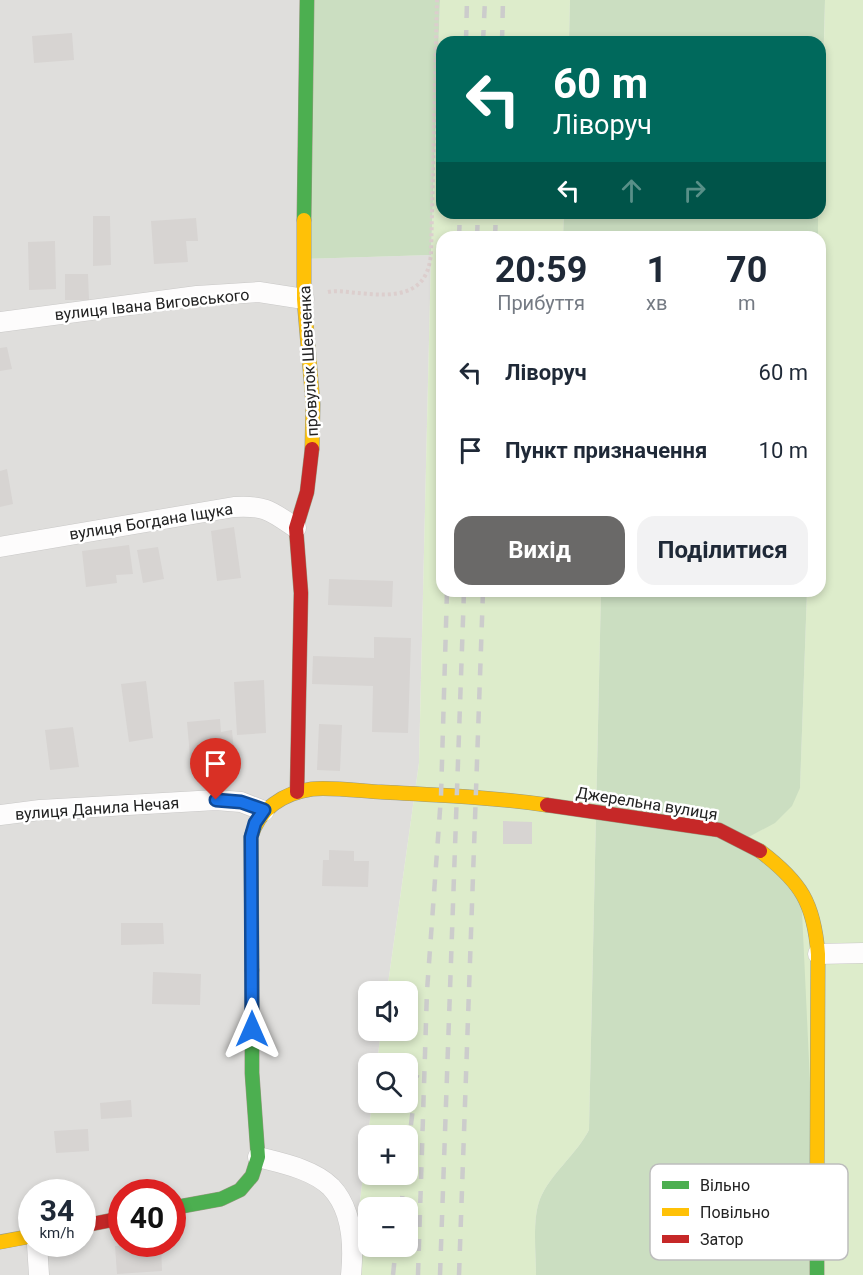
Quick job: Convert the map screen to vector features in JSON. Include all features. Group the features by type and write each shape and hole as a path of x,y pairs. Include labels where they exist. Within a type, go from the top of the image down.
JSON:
{"street":[{"name":"провулок Шевченка","path":"297,792 301,593 296,528 307,492 313,445 313,404 304,299 307,0"},
{"name":"вулиця Івана Виговського","path":"0,322 197,296 258,292 304,299"},
{"name":"вулиця Богдана Іщука","path":"0,547 234,507 256,506 272,512 296,528"},
{"name":"Джерельна вулиця","path":"264,810 280,799 312,789 496,798 719,830 761,851 791,876 810,908 816,929 818,954 817,1164"},
{"name":"вулиця Данила Нечая","path":"0,815 40,810 216,800 241,802 264,810"},
{"path":"186,1205 221,1198 240,1190 252,1176 258,1157 252,1073 251,837 255,823 264,810"},
{"path":"818,954 863,953"},
{"path":"258,1157 311,1174 330,1186 342,1205 351,1227 353,1255 351,1275"},
{"path":"0,1242 18,1239"},
{"path":"38,1257 39,1275"},
{"name":"Джерельна вулиця","path":"817,1260 817,1275"}],"path":[{"path":"437,36 438,0"},
{"path":"304,299 335,291 401,294 416,287 426,274 431,255 436,73"}],"shaded area":[{"path":"0,0 307,0 303,259 431,255 419,763 388,981 358,981 358,1041 380,1041 378,1053 358,1053 358,1113 371,1113 369,1125 358,1125 358,1185 362,1185 361,1197 358,1197 358,1218 351,1275 0,1275"}],"green space":[{"path":"307,0 440,0 439,36 436,36 431,255 303,259"},
{"path":"440,0 570,0 569,36 439,36"},
{"path":"570,0 825,0 824,36 569,36"},
{"path":"825,0 863,0 863,1275 820,1275 817,1260 848,1260 848,1164 800,1164 742,840 777,820 789,807 800,787 807,597 826,597 826,231 818,231 818,219 826,219 826,36 824,36"},
{"path":"436,113 436,219 564,219 563,231 436,231 436,597 601,597 589,1130 550,1181 540,1199 535,1226 536,1275 351,1275 358,1218 358,1257 418,1257 418,1197 361,1197 362,1185 418,1185 418,1125 369,1125 371,1113 418,1113 418,1053 378,1053 380,1041 418,1041 418,981 388,981 419,763"},
{"path":"564,219 818,219 818,231 563,231"},
{"path":"601,597 807,597 800,788 792,806 775,823 743,840 801,890 814,1164 650,1164 650,1260 818,1260 819,1275 536,1275 535,1226 540,1199 550,1181 589,1130"}],"building":[{"path":"72,33 74,60 34,63 32,36"},
{"path":"93,216 110,216 111,265 93,266"},
{"path":"196,218 198,241 186,241 188,262 154,264 151,221"},
{"path":"55,241 56,289 29,290 28,242"},
{"path":"65,274 88,274 89,300 65,300"},
{"path":"7,347 12,369 0,371 0,348"},
{"path":"7,469 13,504 0,507 0,471"},
{"path":"234,527 241,578 217,581 211,531"},
{"path":"129,545 133,574 116,575 117,583 86,587 82,551"},
{"path":"158,547 164,579 143,583 137,550"},
{"path":"329,579 393,581 392,607 328,605"},
{"path":"374,637 411,638 408,733 372,732 373,686 312,684 313,656 374,658"},
{"path":"264,680 266,733 237,735 234,682"},
{"path":"146,681 153,738 129,742 121,684"},
{"path":"220,719 221,732 232,730 235,764 191,768 187,722"},
{"path":"319,724 342,725 340,771 317,770"},
{"path":"73,727 79,767 50,770 45,730"},
{"path":"503,821 532,822 532,844 503,844"},
{"path":"329,850 354,851 354,861 369,861 368,887 322,886 323,860 329,860"},
{"path":"121,923 163,923 164,944 121,945"},
{"path":"153,972 201,974 200,1005 152,1004"},
{"path":"131,1100 132,1117 101,1119 100,1103"},
{"path":"88,1129 89,1151 56,1153 54,1131"},
{"path":"116,1257 161,1257 162,1271 117,1274"}],"railway":[{"path":"466,36 467,0"},
{"path":"483,36 485,0"},
{"path":"502,36 503,0"},
{"path":"459,231 460,219"},
{"path":"477,231 478,219"},
{"path":"495,231 496,219"},
{"path":"418,1275 427,991 441,796 447,597"},
{"path":"440,1275 464,597"},
{"path":"459,1275 483,597"},
{"path":"411,1125 412,1113"},
{"path":"402,1197 404,1185"},
{"path":"393,1275 395,1257"}],"traffic: fast":[{"path":"304,220 307,0"},
{"path":"186,1205 221,1199 240,1190 252,1176 258,1157 252,1073 252,970"},
{"path":"817,1260 817,1275"}],"traffic: slow":[{"path":"304,220 304,299 313,404 312,449"},
{"path":"252,970 251,837 260,818 282,799 301,791 328,788 485,798 547,805"},
{"path":"760,851 786,873 803,895 809,907 816,936 818,954 817,1164"},
{"path":"0,1242 18,1239"}],"traffic: jam":[{"path":"297,792 301,593 296,528 307,492 312,449"},
{"path":"547,805 719,830 760,851"},
{"path":"96,1223 108,1221"}],"route":[{"path":"216,800 241,802 264,810 255,823 251,837 252,1029"}]}
